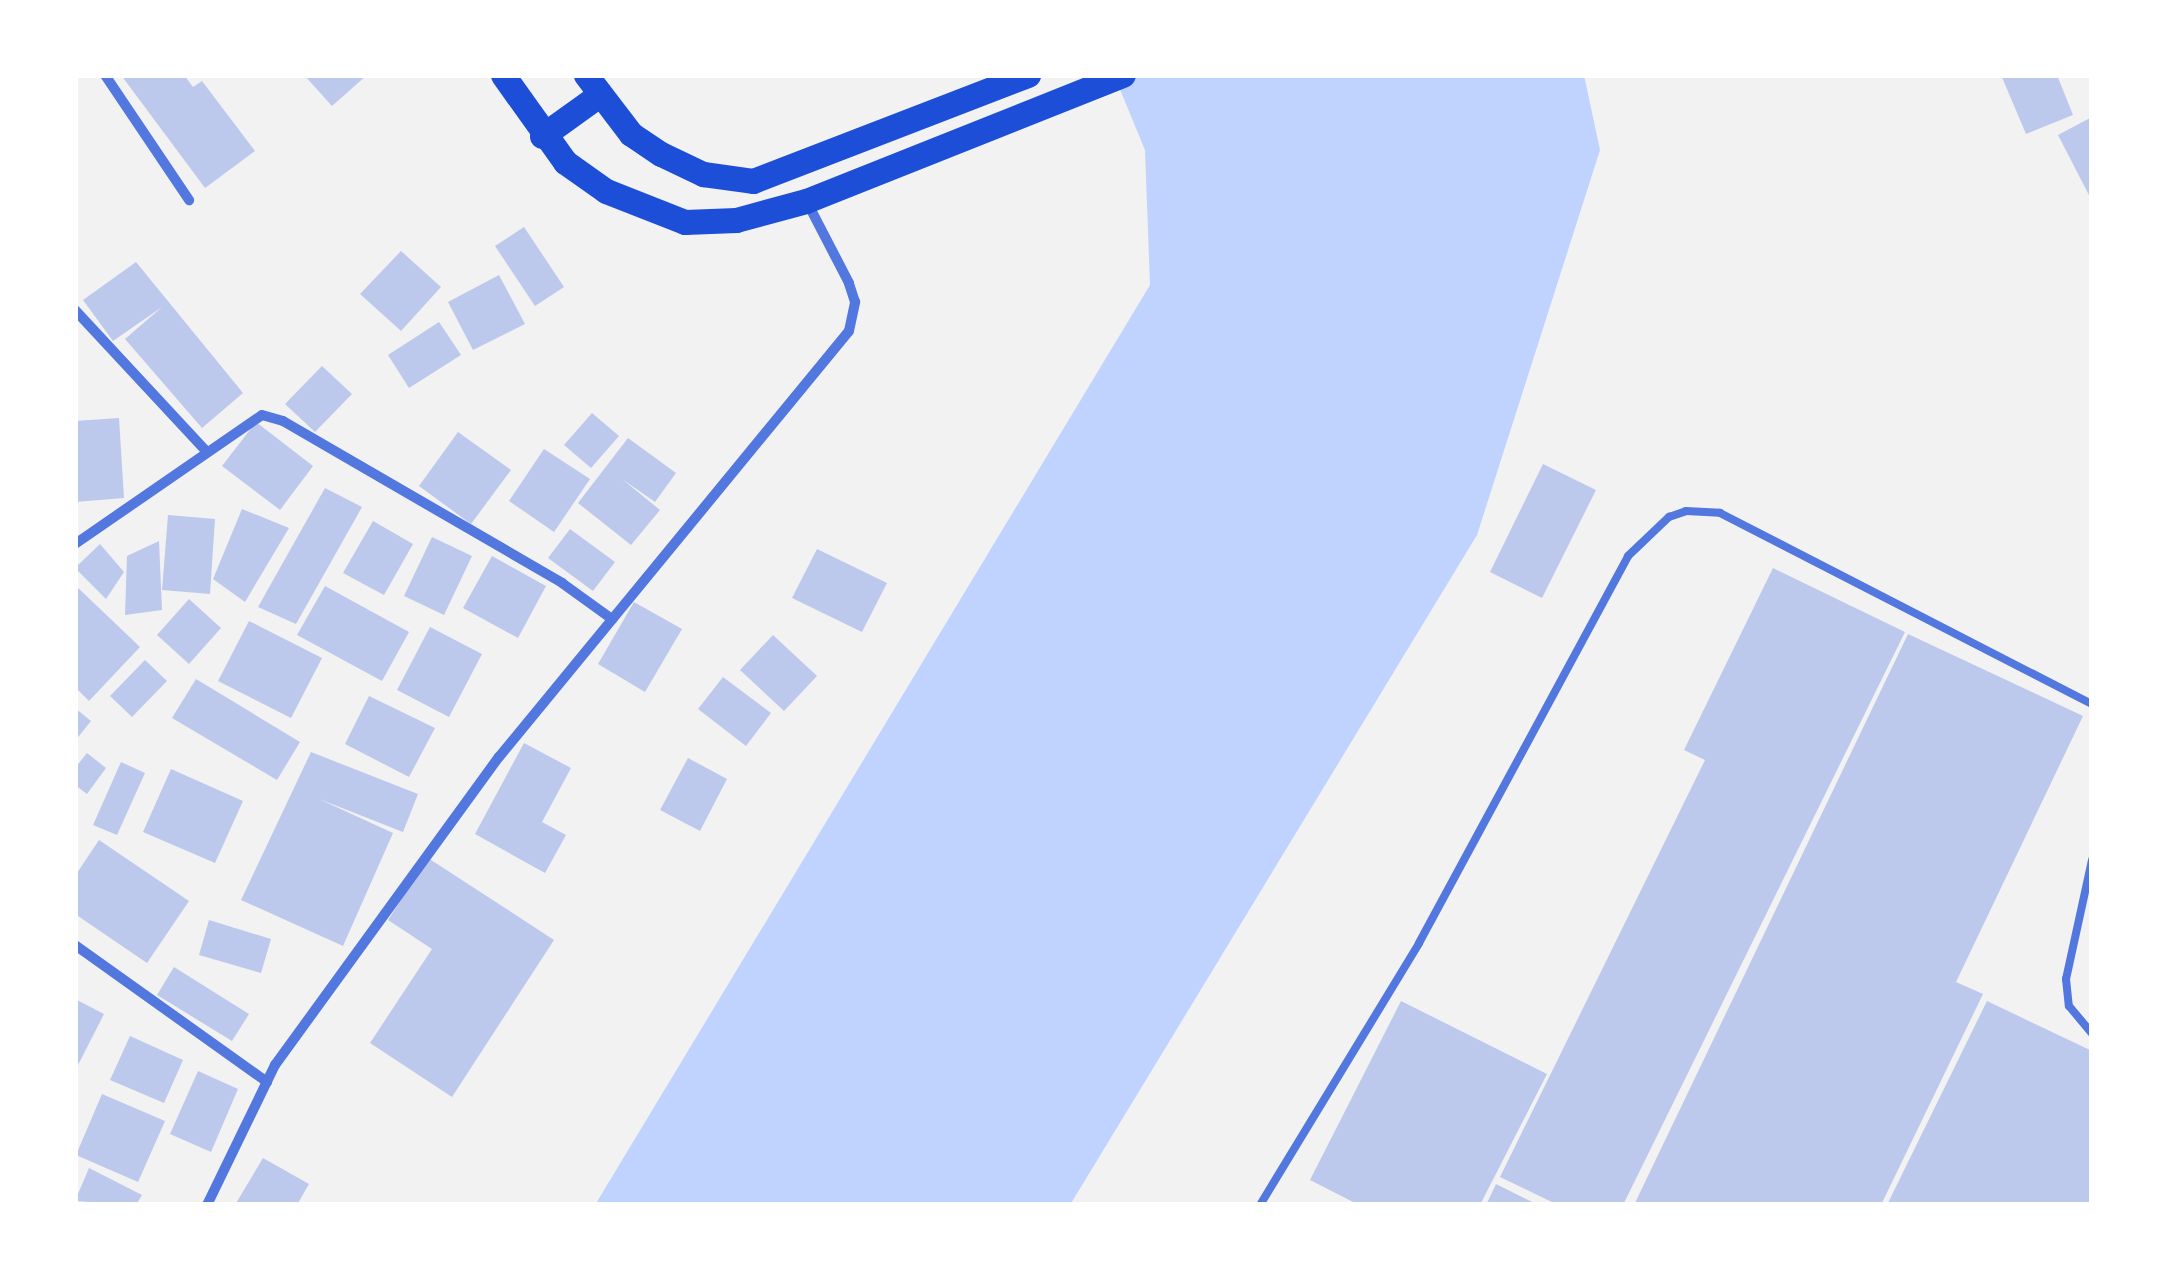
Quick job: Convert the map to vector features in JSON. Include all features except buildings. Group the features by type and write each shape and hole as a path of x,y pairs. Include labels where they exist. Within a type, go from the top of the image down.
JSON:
{"main road":[{"path":"503,75 542,136 606,192 684,222 736,220 806,201 839,182 1122,75"},
{"path":"542,136 593,85 646,144 703,174 730,180 780,172 1028,75"}],"street":[{"path":"105,75 189,200"},
{"path":"207,1205 267,1082 499,757 850,331 855,302 850,283 806,201"},
{"path":"75,310 206,451"},
{"path":"75,544 252,418 284,421 562,583 612,619"},
{"path":"75,945 267,1082"}],"lane":[{"path":"1260,1205 1419,944 1628,556 1669,518 1686,511 1720,513 2092,704"},
{"path":"2092,860 2066,996 2092,1033"}],"water":[{"path":"1114,75 1584,75 1600,150 1477,535 1070,1205 595,1205 1150,285 1145,150"}]}
